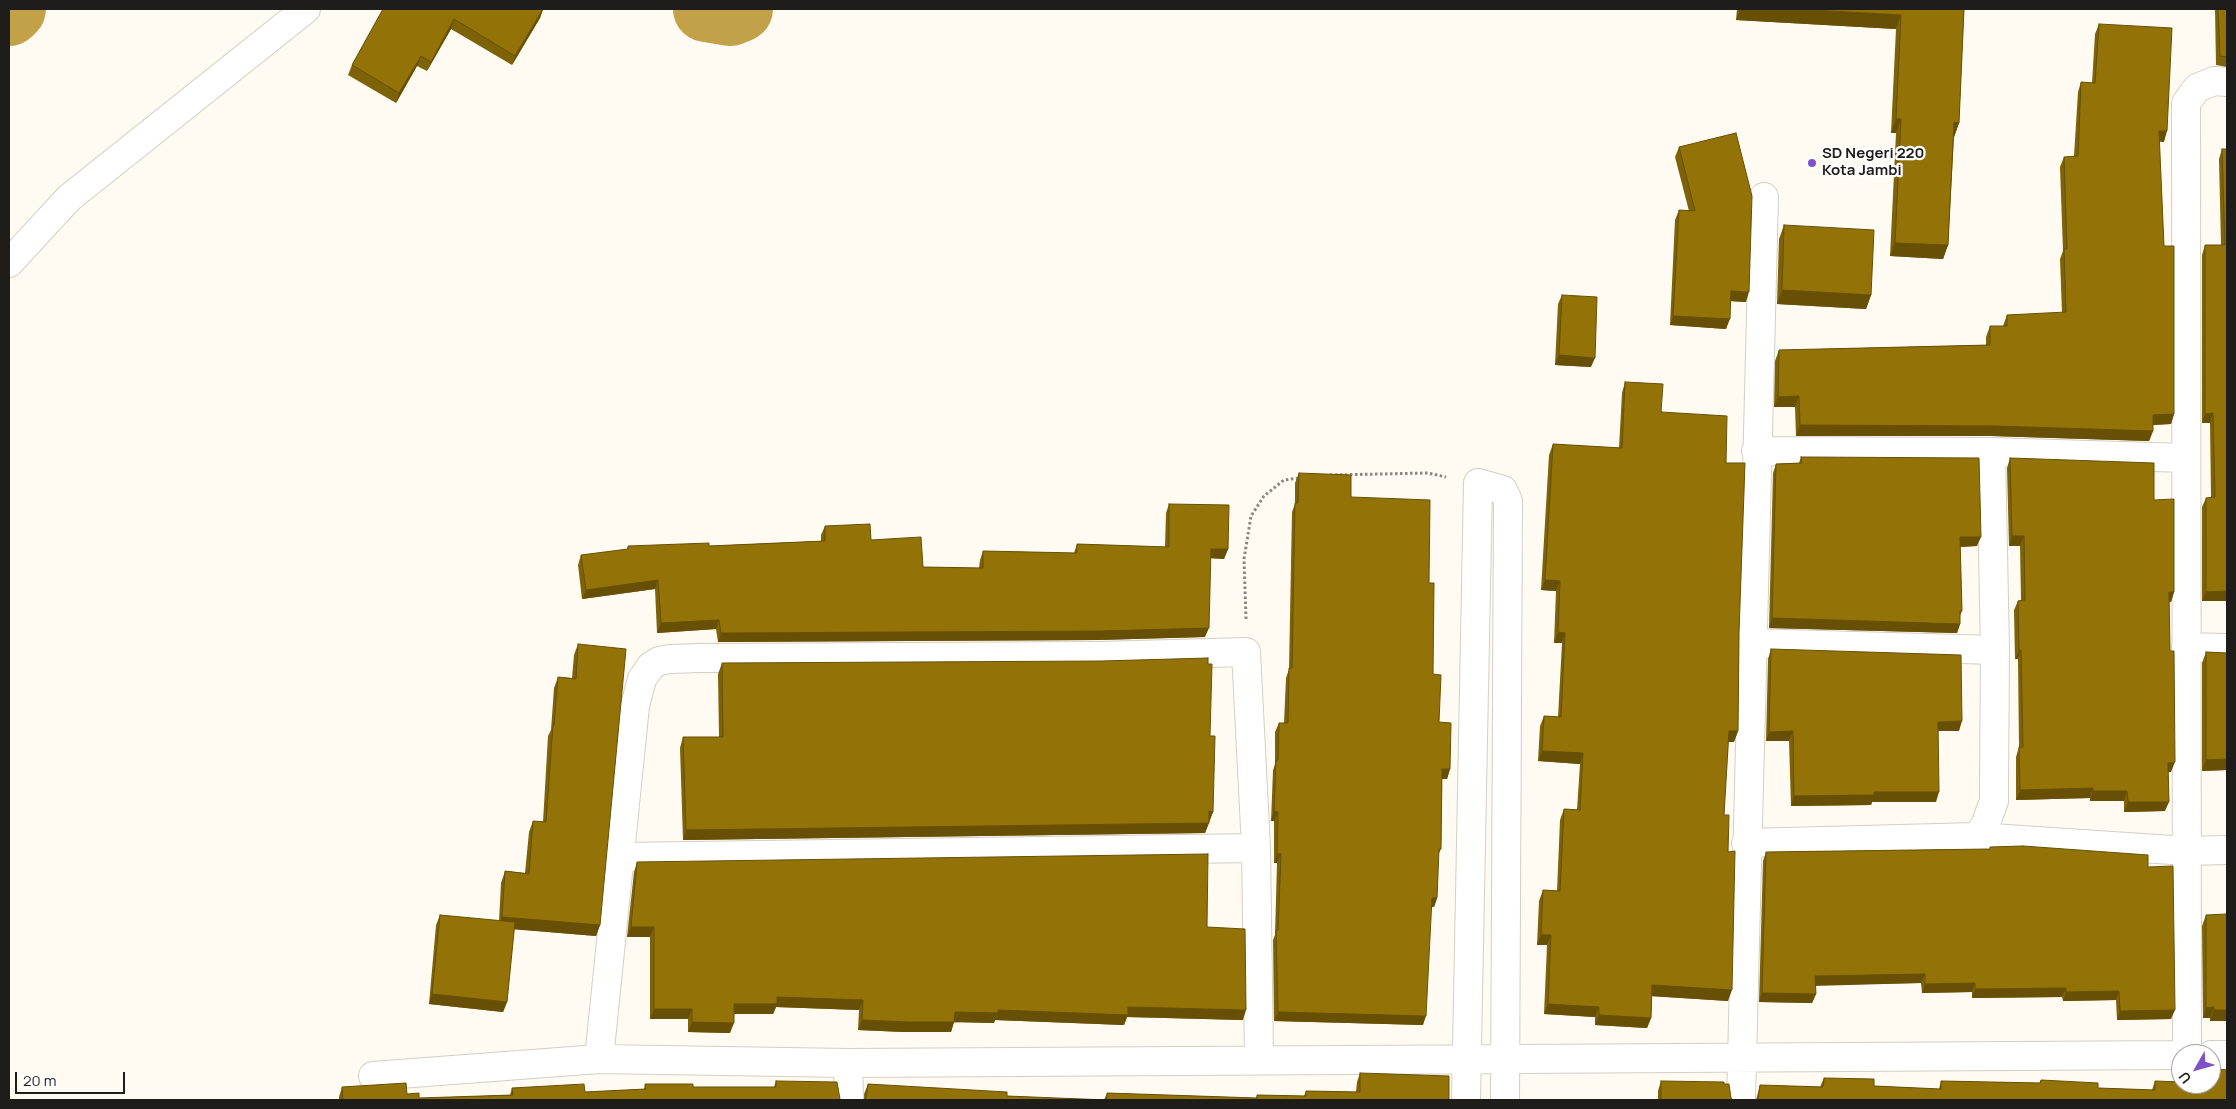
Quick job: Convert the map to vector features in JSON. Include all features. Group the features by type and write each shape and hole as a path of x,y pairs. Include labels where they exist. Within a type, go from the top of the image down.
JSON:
{"street":[{"path":"9,263 70,198 306,9"},
{"path":"2187,1044 2186,103 2197,88 2214,81 2227,82"},
{"path":"1741,1100 1751,643 1764,197"},
{"path":"1756,451 1991,452 2186,458"},
{"path":"1977,837 1986,823 1994,801 1995,650 1991,452"},
{"path":"1466,1100 1478,483 1501,489 1506,494 1508,501 1505,1100"},
{"path":"1751,643 1995,650"},
{"path":"2186,647 2227,648"},
{"path":"599,1059 635,706 642,679 652,666 660,661 700,658 1088,656 1246,652 1256,848 1259,1060"},
{"path":"1746,843 1977,837 2187,851 2227,850"},
{"path":"619,857 1256,848"},
{"path":"373,1076 599,1059 848,1062 2171,1055"},
{"path":"848,1062 849,1100"}],"path":[{"path":"1323,476 1342,474 1428,474 1478,483"},
{"path":"1246,652 1244,559 1251,516 1264,496 1284,480 1303,478"}],"building":[{"path":"383,9 543,9 515,56 454,19 431,62 421,56 399,93 352,65"},
{"path":"1794,9 1964,9 1959,123 1954,122 1948,245 1895,243 1901,119 1896,119 1901,15"},
{"path":"2218,9 2227,9 2227,57 2220,56"},
{"path":"2099,24 2172,28 2167,131 2159,131 2164,246 2174,246 2174,414 2153,415 2153,431 1995,426 1800,425 1799,396 1778,397 1779,350 1990,345 1990,326 2007,326 2007,315 2066,312 2064,249 2067,249 2064,157 2078,156 2081,82 2095,83"},
{"path":"1736,133 1752,196 1749,292 1731,291 1730,319 1673,316 1679,210 1695,211 1679,147"},
{"path":"2222,149 2227,149 2227,591 2206,592 2206,498 2215,497 2213,413 2205,414 2205,245 2225,245"},
{"path":"1784,225 1874,230 1871,295 1782,290"},
{"path":"1562,295 1597,297 1595,358 1559,355"},
{"path":"1625,382 1663,384 1661,412 1727,416 1726,463 1745,463 1739,633 1738,731 1729,731 1724,815 1729,815 1728,852 1735,851 1732,990 1652,985 1651,1018 1599,1015 1599,1007 1548,1004 1551,935 1541,935 1543,890 1560,891 1564,809 1580,810 1583,753 1542,751 1544,716 1561,717 1565,633 1558,632 1560,581 1545,580 1553,444 1622,448"},
{"path":"1801,457 1979,458 1981,537 1960,537 1962,611 1960,611 1960,624 1772,618 1776,464 1802,463"},
{"path":"2010,458 2154,463 2154,500 2174,499 2174,592 2169,592 2170,651 2174,651 2175,762 2168,763 2169,802 2128,802 2127,791 2093,791 2093,788 2020,790 2019,747 2023,747 2018,601 2025,600 2024,536 2012,536"},
{"path":"1299,473 1351,475 1351,497 1430,500 1429,583 1434,583 1433,674 1441,675 1439,722 1451,723 1450,769 1442,769 1441,849 1439,849 1437,898 1432,898 1426,1016 1278,1012 1276,930 1278,930 1281,854 1277,854 1278,812 1274,811 1279,723 1288,723 1289,668 1292,668 1295,503 1298,503"},
{"path":"1169,504 1229,505 1228,549 1211,549 1209,628 1101,631 721,633 719,620 661,623 658,580 586,590 581,555 628,549 628,546 709,543 709,546 825,541 825,526 870,524 871,540 921,537 923,567 983,568 983,551 1077,553 1077,544 1169,547"},
{"path":"578,644 626,649 600,925 502,917 505,871 529,874 533,821 546,822 558,677 576,679"},
{"path":"1771,649 1961,655 1962,721 1938,722 1939,792 1874,792 1874,795 1794,796 1793,731 1769,732"},
{"path":"2206,652 2227,653 2227,759 2206,760"},
{"path":"1208,658 1208,664 1212,664 1210,736 1215,736 1213,812 1209,811 1209,823 686,830 683,737 723,737 722,663 1102,661"},
{"path":"2023,846 2148,855 2148,867 2173,866 2175,1010 2120,1011 2119,991 2066,992 2066,988 1975,989 1975,983 1925,984 1925,974 1815,976 1816,994 1762,993 1766,852 1990,849 1990,847"},
{"path":"1208,854 1207,927 1245,929 1246,1010 1128,1007 1128,1015 998,1010 998,1013 955,1012 954,1022 908,1022 862,1020 863,1000 777,997 777,1004 734,1004 734,1023 692,1022 692,1009 654,1009 654,927 631,927 637,862"},
{"path":"2227,914 2227,1010 2214,1010 2214,1007 2206,1008 2206,915"},
{"path":"440,915 515,922 507,1002 432,994"},
{"path":"2221,1069 2227,1070 2227,1100 1756,1100 1758,1099 1760,1085 1823,1087 1824,1078 1874,1079 1874,1086 1941,1089 1941,1081 2040,1083 2041,1080 2098,1083 2098,1088 2155,1090 2155,1081 2171,1082 2171,1094 2221,1094"},
{"path":"1360,1073 1449,1076 1449,1100 1107,1100 1107,1093 1257,1098 1257,1095 1306,1096 1306,1091 1360,1092"},
{"path":"776,1081 837,1082 841,1100 343,1100 342,1087 406,1083 407,1094 419,1093 419,1098 513,1095 512,1088 584,1084 585,1092 646,1089 645,1084 693,1084 693,1087 776,1087"},
{"path":"1661,1081 1724,1082 1724,1084 1729,1084 1733,1100 1661,1100"},
{"path":"868,1084 1007,1092 1007,1096 1107,1100 864,1100"}],"waterway":[{"path":"9,13 13,9"},
{"path":"706,9 730,13 740,9"}],"place":[{"name":"SD Negeri 220 Kota Jambi","path":"1812,163"}]}
